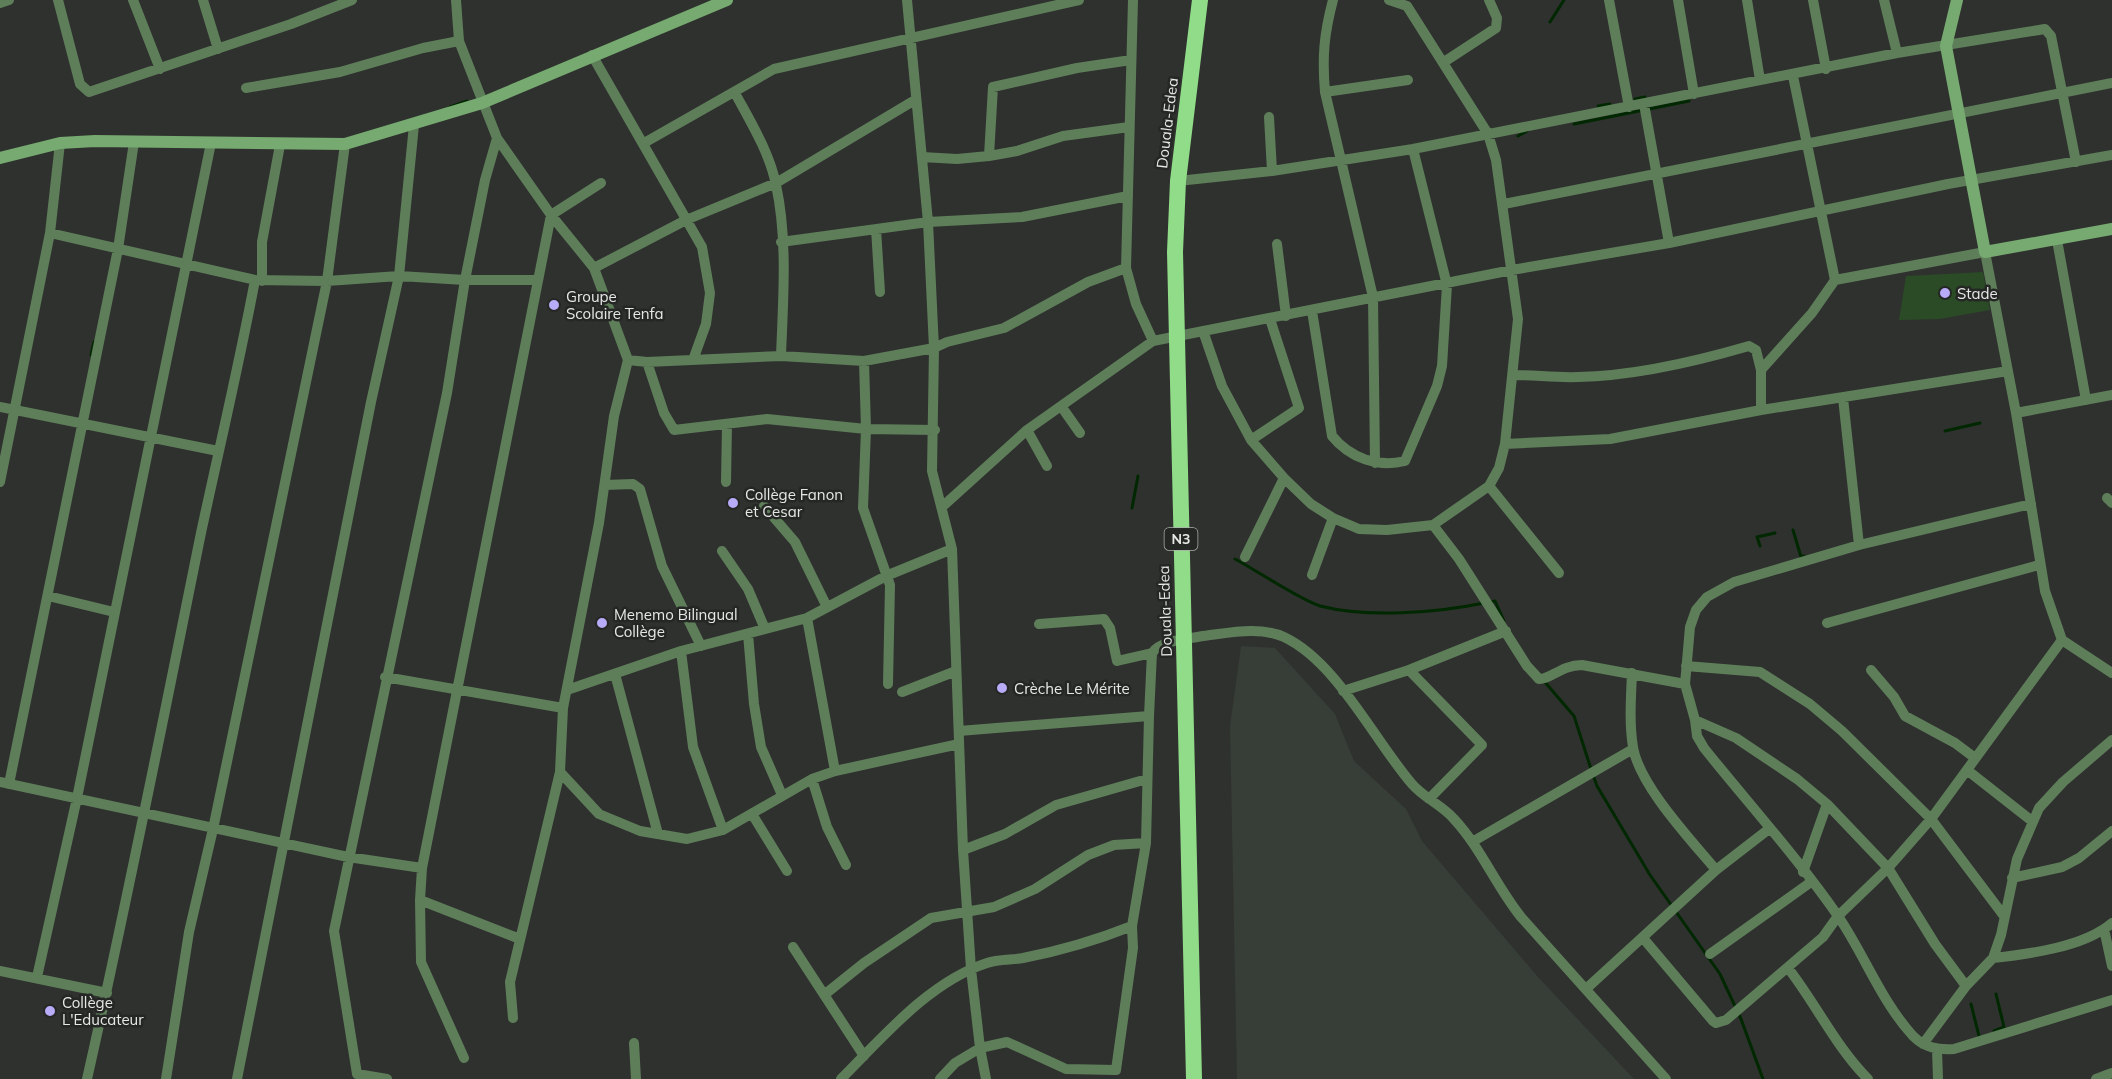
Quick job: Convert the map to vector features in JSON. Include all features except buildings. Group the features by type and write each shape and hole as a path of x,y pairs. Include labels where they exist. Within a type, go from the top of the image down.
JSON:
{"highway":[{"name":"Douala-Edea","path":"1194,1079 1175,336 1178,181 1200,0"}],"main road":[{"path":"0,158 60,143 345,144 482,103 727,0"},
{"path":"1958,0 1946,46 1985,252 2112,230"}],"street":[{"path":"0,3 9,0"},
{"path":"58,0 80,84 89,92 218,49 352,0"},
{"path":"133,0 160,69"},
{"path":"203,0 218,49"},
{"path":"456,0 459,41 497,138 550,215 594,268 628,360 614,416 605,485 563,708 560,772 510,982 513,1018"},
{"path":"907,0 928,222 934,348 935,430 932,471 952,549 963,850 971,969 986,1079"},
{"path":"644,143 774,69 1079,0"},
{"path":"1133,0 1126,268 1136,304 1153,341"},
{"path":"1333,0 1323,39 1325,92 1373,297 1375,463"},
{"path":"1203,331 1222,386 1251,440 1284,478 1311,504 1333,518 1359,529 1387,530 1432,525 1489,486 1499,468 1505,444 1514,375 1518,319 1504,204 1488,134 1406,3 1389,0"},
{"path":"1444,63 1496,28 1497,18 1489,0"},
{"path":"1609,0 1629,107"},
{"path":"1678,0 1694,94"},
{"path":"1747,0 1760,80"},
{"path":"1813,0 1826,69"},
{"path":"1884,0 1897,53"},
{"path":"1178,181 1272,171 1413,149 1760,80 1793,76 1897,53 2045,29 2051,36 2076,162"},
{"path":"246,88 340,72 423,48 459,41"},
{"path":"592,55 686,220 694,229 702,247 710,285 706,324 693,360"},
{"path":"989,156 993,87 1077,68 1131,60"},
{"path":"1793,76 1835,280"},
{"path":"1325,92 1408,80"},
{"path":"1504,204 1960,116 2112,83"},
{"path":"735,93 754,129 776,183 783,294 781,356"},
{"path":"594,268 686,220 776,183 915,100"},
{"path":"1644,104 1669,243"},
{"path":"1269,117 1272,171"},
{"path":"237,1079 399,276 414,125"},
{"path":"922,157 957,159 989,156 1017,151 1063,136 1129,127"},
{"path":"387,1079 356,1077 334,939 348,857 385,677 447,393 465,280 485,180 497,138"},
{"path":"134,142 118,249 48,596 5,783 348,857 422,868"},
{"path":"0,482 50,233 60,143"},
{"path":"37,977 77,798 211,143"},
{"path":"166,1079 189,932 213,829 327,281 345,144"},
{"path":"87,1079 145,815 218,451 258,280 262,242 280,145"},
{"path":"1312,311 1332,436 1357,457 1375,463 1396,463 1405,460 1409,456 1442,366 1447,285 1413,149"},
{"path":"942,507 1027,430 1153,341 1373,297 1447,285 1512,270 1669,243 1911,191 2112,155"},
{"path":"464,1058 421,962 422,868 550,215 601,183"},
{"path":"781,242 928,222 1022,217 1128,196"},
{"path":"876,229 880,292"},
{"path":"50,233 258,280 327,281 399,276 465,280 536,280"},
{"path":"2057,240 2086,400"},
{"path":"1277,244 1286,316"},
{"path":"1761,370 1812,312 1835,280 1985,252 2016,413 2039,565 2062,640 2110,667"},
{"path":"628,360 647,362 781,356 864,361 934,348 954,340 996,331 1088,282 1126,268"},
{"path":"1251,440 1299,408 1270,319"},
{"path":"1514,375 1578,377 1624,373 1713,356 1749,346 1756,350 1761,370 1761,410"},
{"path":"864,361 866,429 863,508 890,585 888,684"},
{"path":"647,362 664,412 675,430 780,419 866,429 935,430"},
{"path":"1505,444 1610,439 1761,410 2008,371"},
{"path":"2016,413 2112,395"},
{"path":"1843,398 1859,545"},
{"path":"1061,406 1080,433"},
{"path":"0,407 81,426 218,451"},
{"path":"726,482 727,424"},
{"path":"1027,430 1047,466"},
{"path":"1245,556 1284,478"},
{"path":"605,485 633,484 640,489 662,566 701,646"},
{"path":"1489,486 1558,573"},
{"path":"2031,504 1859,545 1734,582 1707,597 1695,610 1690,627 1685,684 1697,736 1704,748 1838,916 1889,1001 1913,1036 1923,1044 1937,1050 1954,1049 2112,1000"},
{"path":"764,506 795,543 827,607"},
{"path":"1312,576 1333,518"},
{"path":"1432,525 1459,559 1527,666 1539,679 1544,680 1570,665 1632,673 1685,684"},
{"path":"567,690 681,651 807,618 886,576 952,549"},
{"path":"722,551 748,590 765,629"},
{"path":"1827,623 2039,565"},
{"path":"48,596 114,612"},
{"path":"807,618 835,771"},
{"path":"1039,624 1104,619 1110,628 1117,661 1152,653 1158,647 1184,639 1238,631 1281,636 1312,656 1343,691 1413,785 1452,817 1472,842 1504,895 1666,1079"},
{"path":"1343,691 1409,670 1506,631"},
{"path":"748,634 754,704 761,747 782,795"},
{"path":"1643,938 1716,1023 1726,1020 1823,936 1838,916 1888,868 1931,819 2062,640"},
{"path":"681,651 693,747 723,830"},
{"path":"940,1079 955,1063 980,1048 1007,1042 1066,1069 1116,1075 1133,948 1132,926 1146,843 1152,653"},
{"path":"1686,666 1760,672 1810,704 1842,731 1931,819 2004,916"},
{"path":"1409,670 1482,745 1479,751 1429,799"},
{"path":"1871,670 1911,721 1955,744 1975,758"},
{"path":"902,692 956,671"},
{"path":"1632,673 1633,749 1641,771 1668,812 1716,870"},
{"path":"615,675 658,834"},
{"path":"385,677 563,708"},
{"path":"959,731 1149,716"},
{"path":"1695,720 1736,738 1797,779 1827,804 1888,868 1935,944 1966,986"},
{"path":"1923,1044 1966,986 1993,958 2012,878 2032,821 2039,808 2063,782 2112,740"},
{"path":"560,772 599,814 640,831 687,839 723,830 812,779 835,771 959,744"},
{"path":"1472,842 1633,749"},
{"path":"1967,770 2032,821"},
{"path":"812,779 827,827 846,865"},
{"path":"963,850 1005,834 1056,805 1147,779"},
{"path":"1803,872 1827,804"},
{"path":"752,814 787,871"},
{"path":"1587,988 1716,870 1768,829"},
{"path":"2012,878 2062,867 2079,858 2112,831"},
{"path":"824,995 923,922 932,918 994,907 1035,889 1088,855 1114,845 1146,843"},
{"path":"1710,954 1811,882"},
{"path":"420,900 520,939"},
{"path":"842,1079 889,1030 935,991 971,969 996,960 1022,958 1106,937 1132,926"},
{"path":"1993,958 2061,946 2108,926 2112,966"},
{"path":"793,947 864,1056"},
{"path":"1788,968 1810,996 1856,1067 1868,1079"},
{"path":"0,971 107,993"},
{"path":"634,1043 636,1079"},
{"path":"1937,1050 1938,1079"},
{"path":"2097,1079 2112,1073"}],"shaded area":[{"path":"1241,646 1275,648 1335,714 1354,761 1406,809 1422,841 1538,977 1634,1079 1237,1079 1230,726"}],"green space":[{"name":"Stade","path":"1983,272 1990,310 1940,319 1899,320 1906,276"}],"waterway":[{"path":"1550,22 1564,0"},
{"path":"1635,99 1645,97"},
{"path":"450,107 467,101"},
{"path":"1574,124 1689,101"},
{"path":"1598,106 1610,104"},
{"path":"1518,136 1527,131"},
{"path":"91,355 94,342"},
{"path":"1945,431 1980,423"},
{"path":"1132,508 1138,476"},
{"path":"1793,530 1801,557 1804,556"},
{"path":"1760,546 1757,537 1775,533"},
{"path":"1235,559 1311,603 1339,610 1380,613 1423,612 1484,603"},
{"path":"1490,602 1495,601 1504,621"},
{"path":"1544,681 1574,716 1591,769"},
{"path":"1593,775 1597,786 1650,875 1720,974 1741,1019 1763,1079"},
{"path":"1994,1031 2004,1027 1996,994"},
{"path":"1971,1004 1979,1036"}],"place":[{"name":"Stade","path":"1945,293"},
{"name":"Groupe Scolaire Tenfa","path":"554,305"},
{"name":"Collège Fanon et Cesar","path":"733,503"},
{"name":"Menemo Bilingual Collège","path":"602,623"},
{"name":"Crèche Le Mérite","path":"1002,688"},
{"name":"Collège L'Educateur","path":"50,1011"}]}
